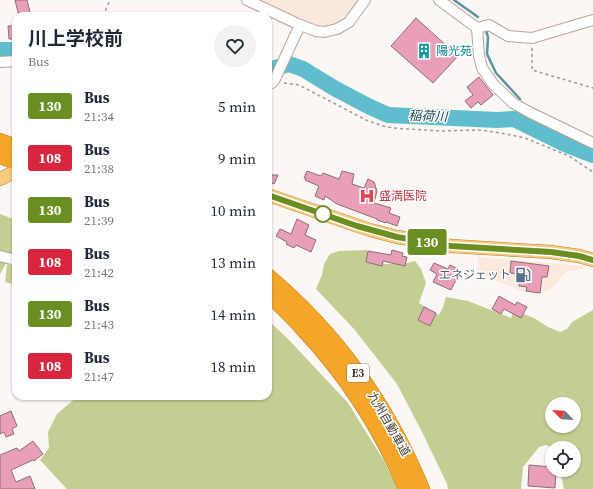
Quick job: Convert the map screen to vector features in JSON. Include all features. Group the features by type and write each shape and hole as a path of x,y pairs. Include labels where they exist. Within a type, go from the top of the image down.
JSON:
{"highway":[{"path":"0,141 12,146"},
{"path":"0,156 12,160"},
{"name":"九州自動車道","path":"272,280 302,307 326,332 363,379 401,442 422,489"},
{"name":"九州自動車道","path":"272,299 314,341 334,364 350,386 371,417 387,447 406,489"}],"main road":[{"path":"0,179 12,173"},
{"path":"272,196 370,230 397,237 451,246 551,252 579,256 593,260"}],"street":[{"path":"247,0 300,25 316,31 324,32 337,29 348,22 365,0"},
{"path":"439,0 477,28 482,68 494,85 513,103 593,143"},
{"path":"477,28 488,25 508,36 532,38 593,20"},
{"path":"272,81 300,25"},
{"path":"0,62 12,61"},
{"path":"0,256 12,259"}],"path":[{"path":"105,12 110,0"},
{"path":"532,38 532,70 593,88"},
{"path":"272,81 299,85 366,120 383,126 441,131 480,130 525,138 569,156 593,172"}],"shaded area":[{"path":"258,0 359,0 347,15 334,24 321,28"},
{"name":"エネジェット","path":"478,257 583,266 583,269 568,271 550,290 534,295 477,272"}],"green space":[{"path":"0,214 12,218 12,259 9,258 0,274"},
{"path":"367,250 372,258 385,264 415,261 421,269 426,283 419,303 439,315 446,297 468,301 511,318 514,310 534,318 548,327 560,332 567,329 572,322 593,310 593,489 564,489 561,477 581,477 581,441 545,441 545,445 539,447 523,467 521,489 448,489 422,432 397,384 354,329 316,289 322,275 324,264 330,254 339,251"},
{"path":"7,264 12,266 12,284 5,282"},
{"path":"272,324 348,403 384,461 398,489 66,489 40,460 49,448 48,432 57,414 73,400 272,400"}],"building":[{"path":"15,0 27,0 30,12 18,12"},
{"name":"陽光苑","path":"416,18 458,56 433,83 391,46"},
{"path":"8,26 12,26 12,39 9,39"},
{"path":"479,77 493,95 481,105 478,102 471,108 465,101 473,95 467,87"},
{"path":"307,171 321,176 323,173 339,179 342,171 354,174 352,184 364,188 368,179 374,182 377,191 374,203 391,208 389,213 400,217 397,226 377,220 337,204 325,196 324,200 315,196 319,186 305,180 306,178 304,178"},
{"path":"272,175 278,175 274,184 272,183"},
{"path":"297,219 309,225 305,235 316,240 311,252 296,245 294,248 276,236 280,229 291,234"},
{"path":"392,250 403,253 402,256 407,257 405,266 383,261 382,266 366,262 368,251 391,255"},
{"path":"511,261 549,266 547,277 542,277 540,293 526,291 527,287 519,286 520,274 510,273"},
{"path":"434,263 448,269 450,265 458,269 454,277 457,278 451,290 433,282 437,274 430,270"},
{"path":"499,296 515,305 517,302 527,307 521,318 504,309 501,314 492,309"},
{"path":"424,307 436,313 430,326 418,320"},
{"path":"11,411 17,426 12,429 14,434 6,437 4,432 0,434 0,416"},
{"path":"33,441 43,454 34,461 33,460 11,470 16,482 30,476 35,489 0,489 0,455 17,448 19,451"},
{"path":"529,465 545,466 545,477 556,477 555,488 528,486"}],"waterway":[{"path":"454,0 478,17"},
{"path":"486,31 488,37 487,54 496,73 520,99"},
{"name":"稲荷川","path":"0,50 12,50"},
{"name":"稲荷川","path":"272,69 289,64 303,69 334,88 388,115 497,120 514,119 567,145 593,155"},
{"name":"稲荷川","path":"523,116 524,124"}],"bus line":[{"name":"130","path":"272,196 357,226 397,237 451,246 551,252 579,256 593,260"}],"place":[{"name":"陽光苑","path":"424,51"},
{"name":"盛満医院","path":"367,196"},
{"name":"エネジェット","path":"523,275"}]}
